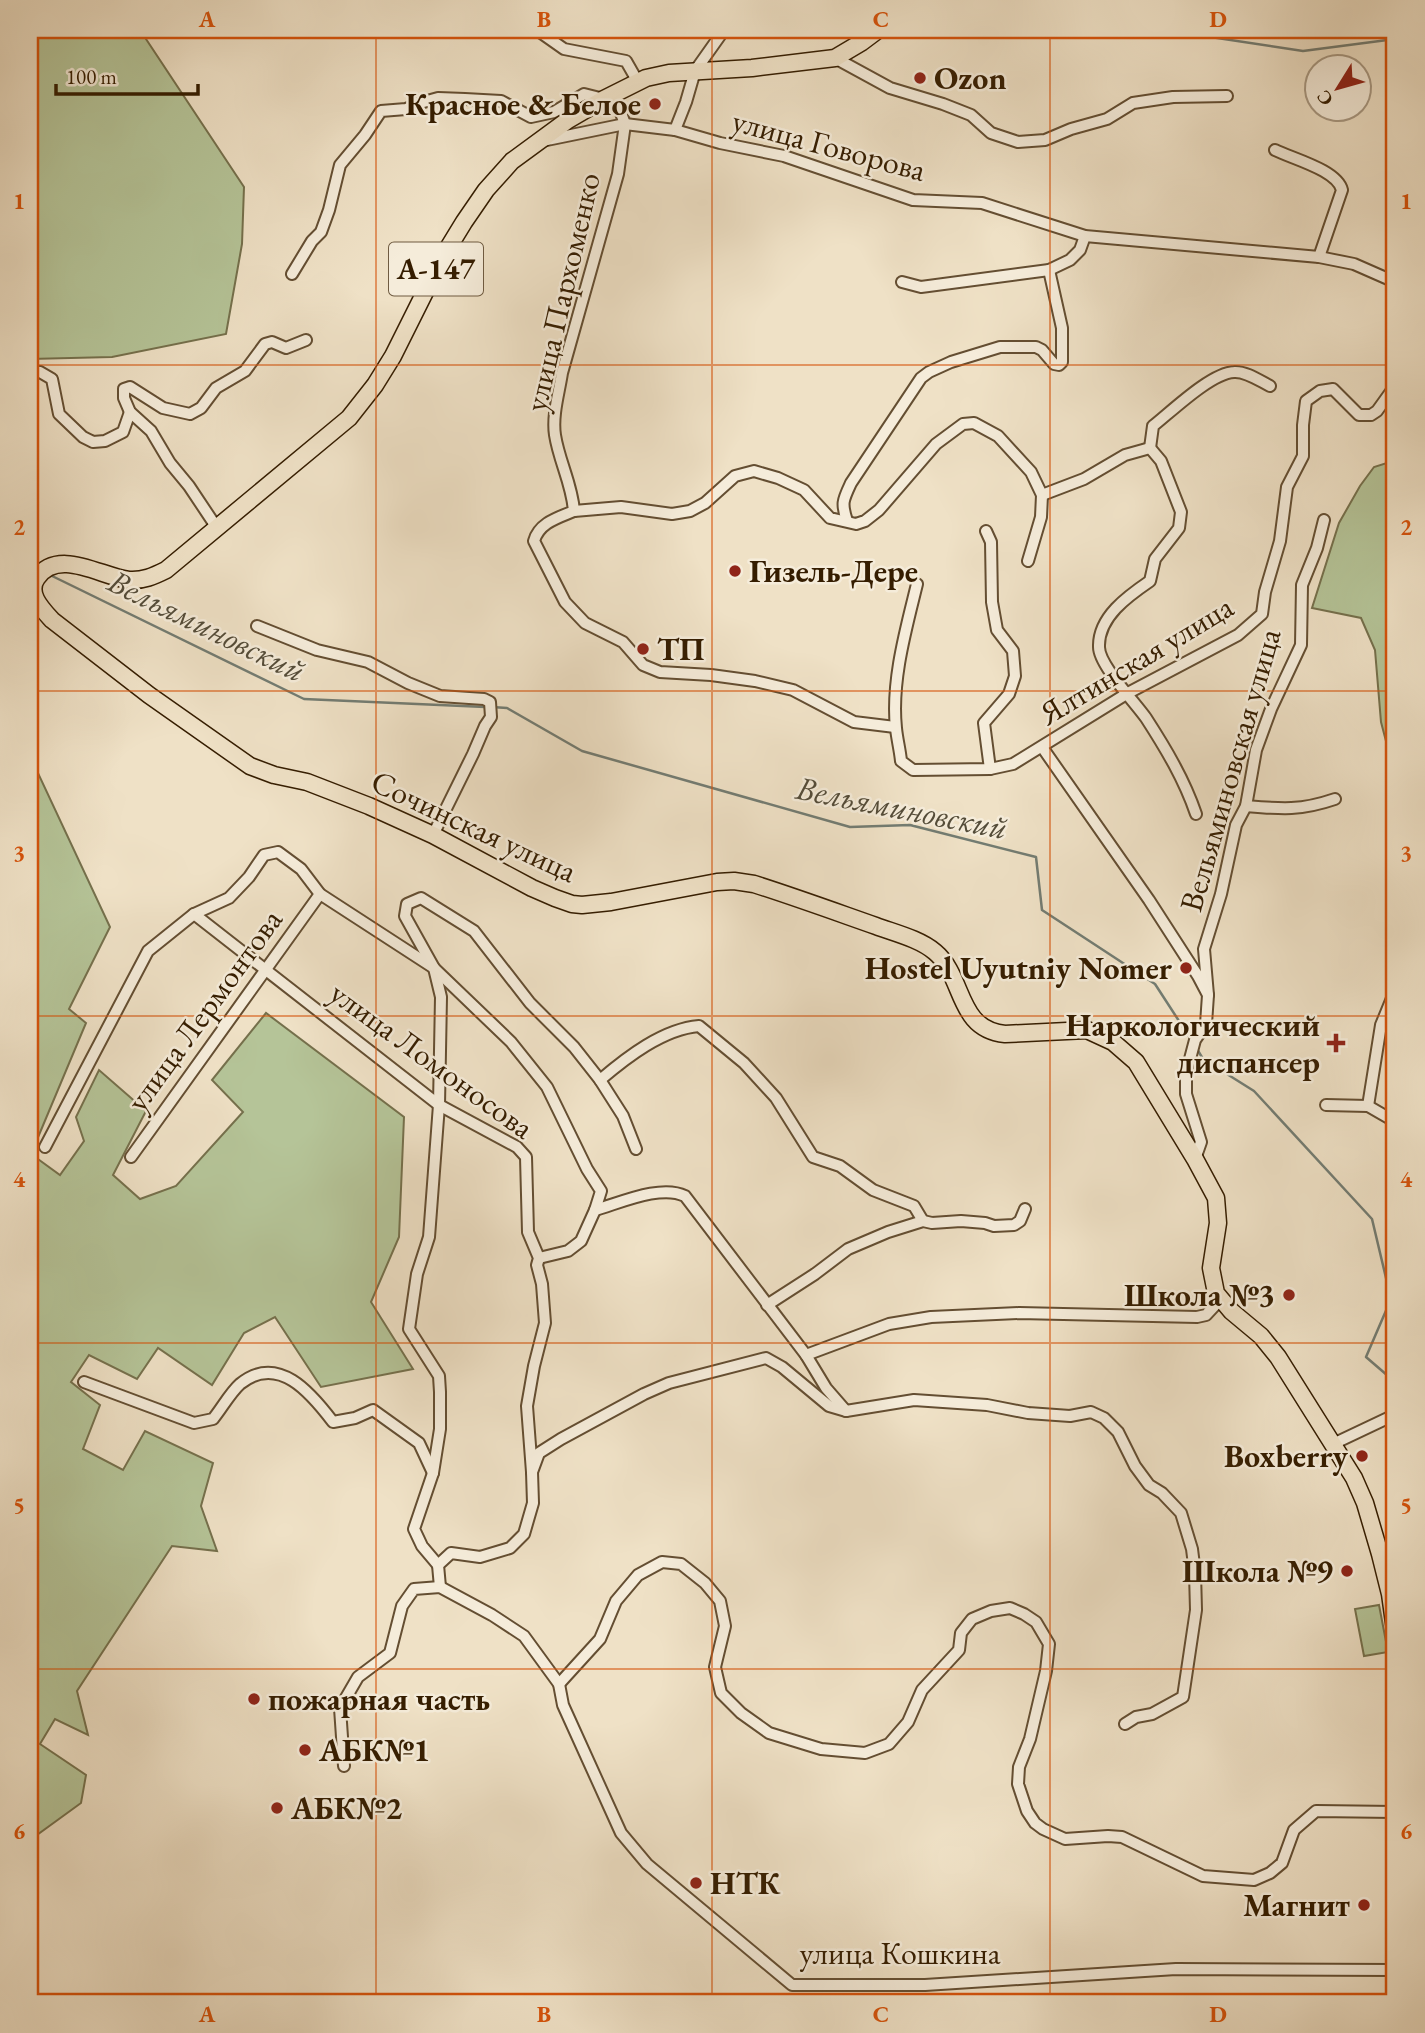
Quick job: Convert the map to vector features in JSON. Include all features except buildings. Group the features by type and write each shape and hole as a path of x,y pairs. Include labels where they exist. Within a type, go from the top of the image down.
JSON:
{"highway":[{"name":"Сочинская улица","path":"878,30 835,58 752,68 669,73 638,82 536,142 512,160 486,190 442,258 375,386 349,418 166,570 150,578 131,580 76,565 56,565 44,571 32,589 42,609 52,620 149,695 250,766 369,806 433,835 533,888 572,904 582,905 611,902 717,881 754,884 909,938 934,951 947,967 971,1015 992,1033 1087,1030 1096,1033 1122,1049 1136,1062 1216,1198 1218,1223 1211,1268 1220,1300"},
{"path":"1220,1300 1261,1336 1278,1357 1354,1478 1365,1503 1390,1594 1395,1624"}],"street":[{"path":"537,30 564,49 626,61 638,82"},
{"path":"675,130 695,71 724,30"},
{"path":"835,58 890,88 971,115 991,133 1018,142 1045,141 1072,129 1107,119 1133,103 1173,97 1227,96"},
{"name":"Сочинская улица","path":"292,274 312,241 321,232 340,165 381,111 406,110 438,98 465,99 501,101 531,117 554,111 584,94 609,97"},
{"path":"609,97 625,124"},
{"name":"улица Говорова","path":"536,142 625,124 675,130 720,143 784,156 913,200 982,203 1085,236 1320,257 1354,264 1395,282"},
{"name":"улица Пархоменко","path":"574,511 572,494 555,434 556,407 562,373 618,174 625,124"},
{"path":"1275,150 1329,173 1340,183 1342,190 1320,257"},
{"path":"902,282 920,287 1049,270 1070,260 1080,250 1085,236"},
{"path":"847,521 843,509 847,492 921,378 950,362 1000,346 1036,346 1054,364 1059,365 1062,362 1062,328 1049,270"},
{"path":"217,528 170,463 151,431 130,412 124,398 124,389 130,387 163,408 190,414 201,408 216,388 245,371 265,344 272,342 286,348 306,340"},
{"path":"30,371 40,372 52,379 60,414 83,437 93,442 105,441 123,432 130,412"},
{"path":"1196,814 1171,757 1128,693 1110,674 1098,650 1100,633 1108,617 1133,592 1150,581 1155,559 1179,528 1181,512 1161,461 1150,448 1153,426 1210,381 1235,372 1270,386"},
{"name":"Ялтинская улица","path":"895,727 901,761 913,770 990,769 1013,764 1128,693 1238,635 1262,614 1265,592 1280,541 1287,487 1303,456 1306,401 1320,391 1333,389 1359,415 1371,415 1395,386"},
{"path":"917,584 897,679 895,727 855,722 793,690 711,675 660,672 643,665 623,642 585,623 565,603 534,541 537,531 551,520 574,511 621,507 672,514 690,511 705,503 735,476 754,471 804,490 830,518 856,524 865,521 879,510 936,444 963,424 974,423 998,436 1031,472 1042,495 1041,517 1028,561"},
{"path":"1042,495 1084,478 1125,455 1150,448"},
{"name":"Вельяминовская улица","path":"1195,1159 1201,1142 1186,1094 1186,1074 1195,1040 1206,1024 1209,995 1204,949 1221,894 1236,825 1246,806 1256,750 1271,709 1301,645 1302,585 1317,548 1324,520"},
{"path":"986,531 991,542 993,611 997,630 1013,651 1015,676 1009,694 984,723 990,769"},
{"path":"257,626 317,650 368,662 440,696 484,699 490,702 491,714 433,835"},
{"path":"1042,747 1149,900 1209,995"},
{"path":"1246,806 1282,809 1311,807 1335,799"},
{"path":"45,1147 148,951 194,914 229,898 249,877 264,855 278,852 302,869 320,894 434,968 511,1042 547,1087 587,1169 601,1191 581,1241 568,1251 538,1261"},
{"name":"улица Лермонтова","path":"131,1157 320,894"},
{"path":"440,1587 438,1565 422,1546 414,1529 433,1474 440,1429 439,1376 409,1329 416,1274 429,1237 439,1105 441,997 434,968 405,916 407,904 421,898 474,931 530,1003 574,1047 600,1080 623,1115 636,1149"},
{"name":"улица Ломоносова","path":"194,914 439,1105 517,1147 526,1157 528,1232 538,1261 545,1323 527,1406 533,1503 524,1534 510,1548 480,1557 451,1553 438,1565"},
{"path":"1368,1106 1381,1025 1395,990"},
{"path":"600,1080 618,1064 652,1043 684,1027 699,1026 744,1063 776,1098 813,1157 840,1166 873,1190 914,1206 923,1221"},
{"path":"1326,1105 1368,1106 1394,1121 1395,1125"},
{"path":"595,1210 655,1193 677,1192 685,1196 806,1355 826,1388 846,1411"},
{"path":"767,1305 848,1249 888,1232 923,1221 985,1223 994,1227 1014,1225 1020,1221 1025,1209"},
{"path":"806,1355 889,1324 931,1317 1020,1313 1197,1317 1206,1315 1220,1300"},
{"path":"533,1472 539,1453 644,1394 669,1383 766,1358 782,1367 829,1406 846,1411 914,1400 987,1405 1028,1413 1070,1416 1091,1412 1104,1418 1118,1432 1135,1466 1149,1485 1162,1493 1181,1513 1192,1549 1195,1573 1196,1611 1183,1697 1152,1714 1136,1717 1125,1724"},
{"path":"84,1382 194,1423 214,1419 240,1384 262,1372 281,1373 312,1395 333,1422 355,1418 373,1410 419,1443 433,1474"},
{"path":"1333,1444 1390,1417 1395,1412"},
{"path":"344,1766 340,1708 358,1677 390,1653 402,1606 414,1589 440,1587 492,1615 524,1636 559,1684 600,1639 616,1601 638,1575 662,1562 681,1563 705,1583 720,1601 726,1626 715,1667 721,1693 741,1713 769,1733 821,1749 865,1753 889,1744 908,1722 922,1690 959,1650 961,1633 972,1619 991,1611 1010,1608 1037,1622 1049,1644 1046,1671 1030,1739 1019,1767 1018,1784 1027,1811 1035,1823 1065,1839 1108,1836 1122,1838 1203,1876 1254,1880 1270,1873 1282,1863 1294,1830 1316,1811 1395,1812"},
{"name":"улица Кошкина","path":"559,1684 563,1705 621,1833 647,1864 792,1985 925,1985 1176,1969 1395,1970"}],"green space":[{"path":"30,30 140,30 244,187 242,244 226,334 112,357 30,359"},
{"path":"1393,461 1395,766 1392,764 1381,722 1375,650 1361,618 1312,608 1339,523 1374,467"},
{"path":"30,756 110,927 69,1009 86,1023 31,1154 60,1175 84,1141 76,1117 99,1070 146,1111 113,1175 140,1199 176,1186 243,1112 212,1080 266,1013 404,1117 399,1237 371,1302 413,1369 321,1387 275,1317 244,1333 212,1385 158,1348 137,1379 89,1355 71,1382 100,1405 83,1449 123,1470 145,1431 213,1463 201,1506 217,1551 172,1546 77,1691 88,1735 55,1719 40,1744 86,1775 81,1803 30,1840"},
{"path":"1379,1605 1388,1652 1364,1656 1355,1609"}],"waterway":[{"path":"1164,30 1303,51 1395,39"},
{"name":"Вельяминовский","path":"48,574 304,699 485,707"},
{"name":"Вельяминовский","path":"492,707 507,708 582,751 850,827 910,825 1036,857 1042,910 1155,984 1192,1041"},
{"name":"Вельяминовский","path":"1197,1049 1203,1059 1254,1091 1372,1219 1391,1299 1366,1357 1395,1382"}],"place":[{"name":"Ozon","path":"920,78"},
{"name":"Красное & Белое","path":"655,104"},
{"name":"Гизель-Дере","path":"735,571"},
{"name":"ТП","path":"643,649"},
{"name":"Hostel Uyutniy Nomer","path":"1186,968"},
{"name":"Наркологический диспансер","path":"1336,1043"},
{"name":"Школа №3","path":"1289,1295"},
{"name":"Boxberry","path":"1362,1456"},
{"name":"Школа №9","path":"1347,1571"},
{"name":"пожарная часть","path":"254,1699"},
{"name":"АБК№1","path":"305,1750"},
{"name":"АБК№2","path":"277,1808"},
{"name":"НТК","path":"696,1883"},
{"name":"Магнит","path":"1364,1905"}]}
